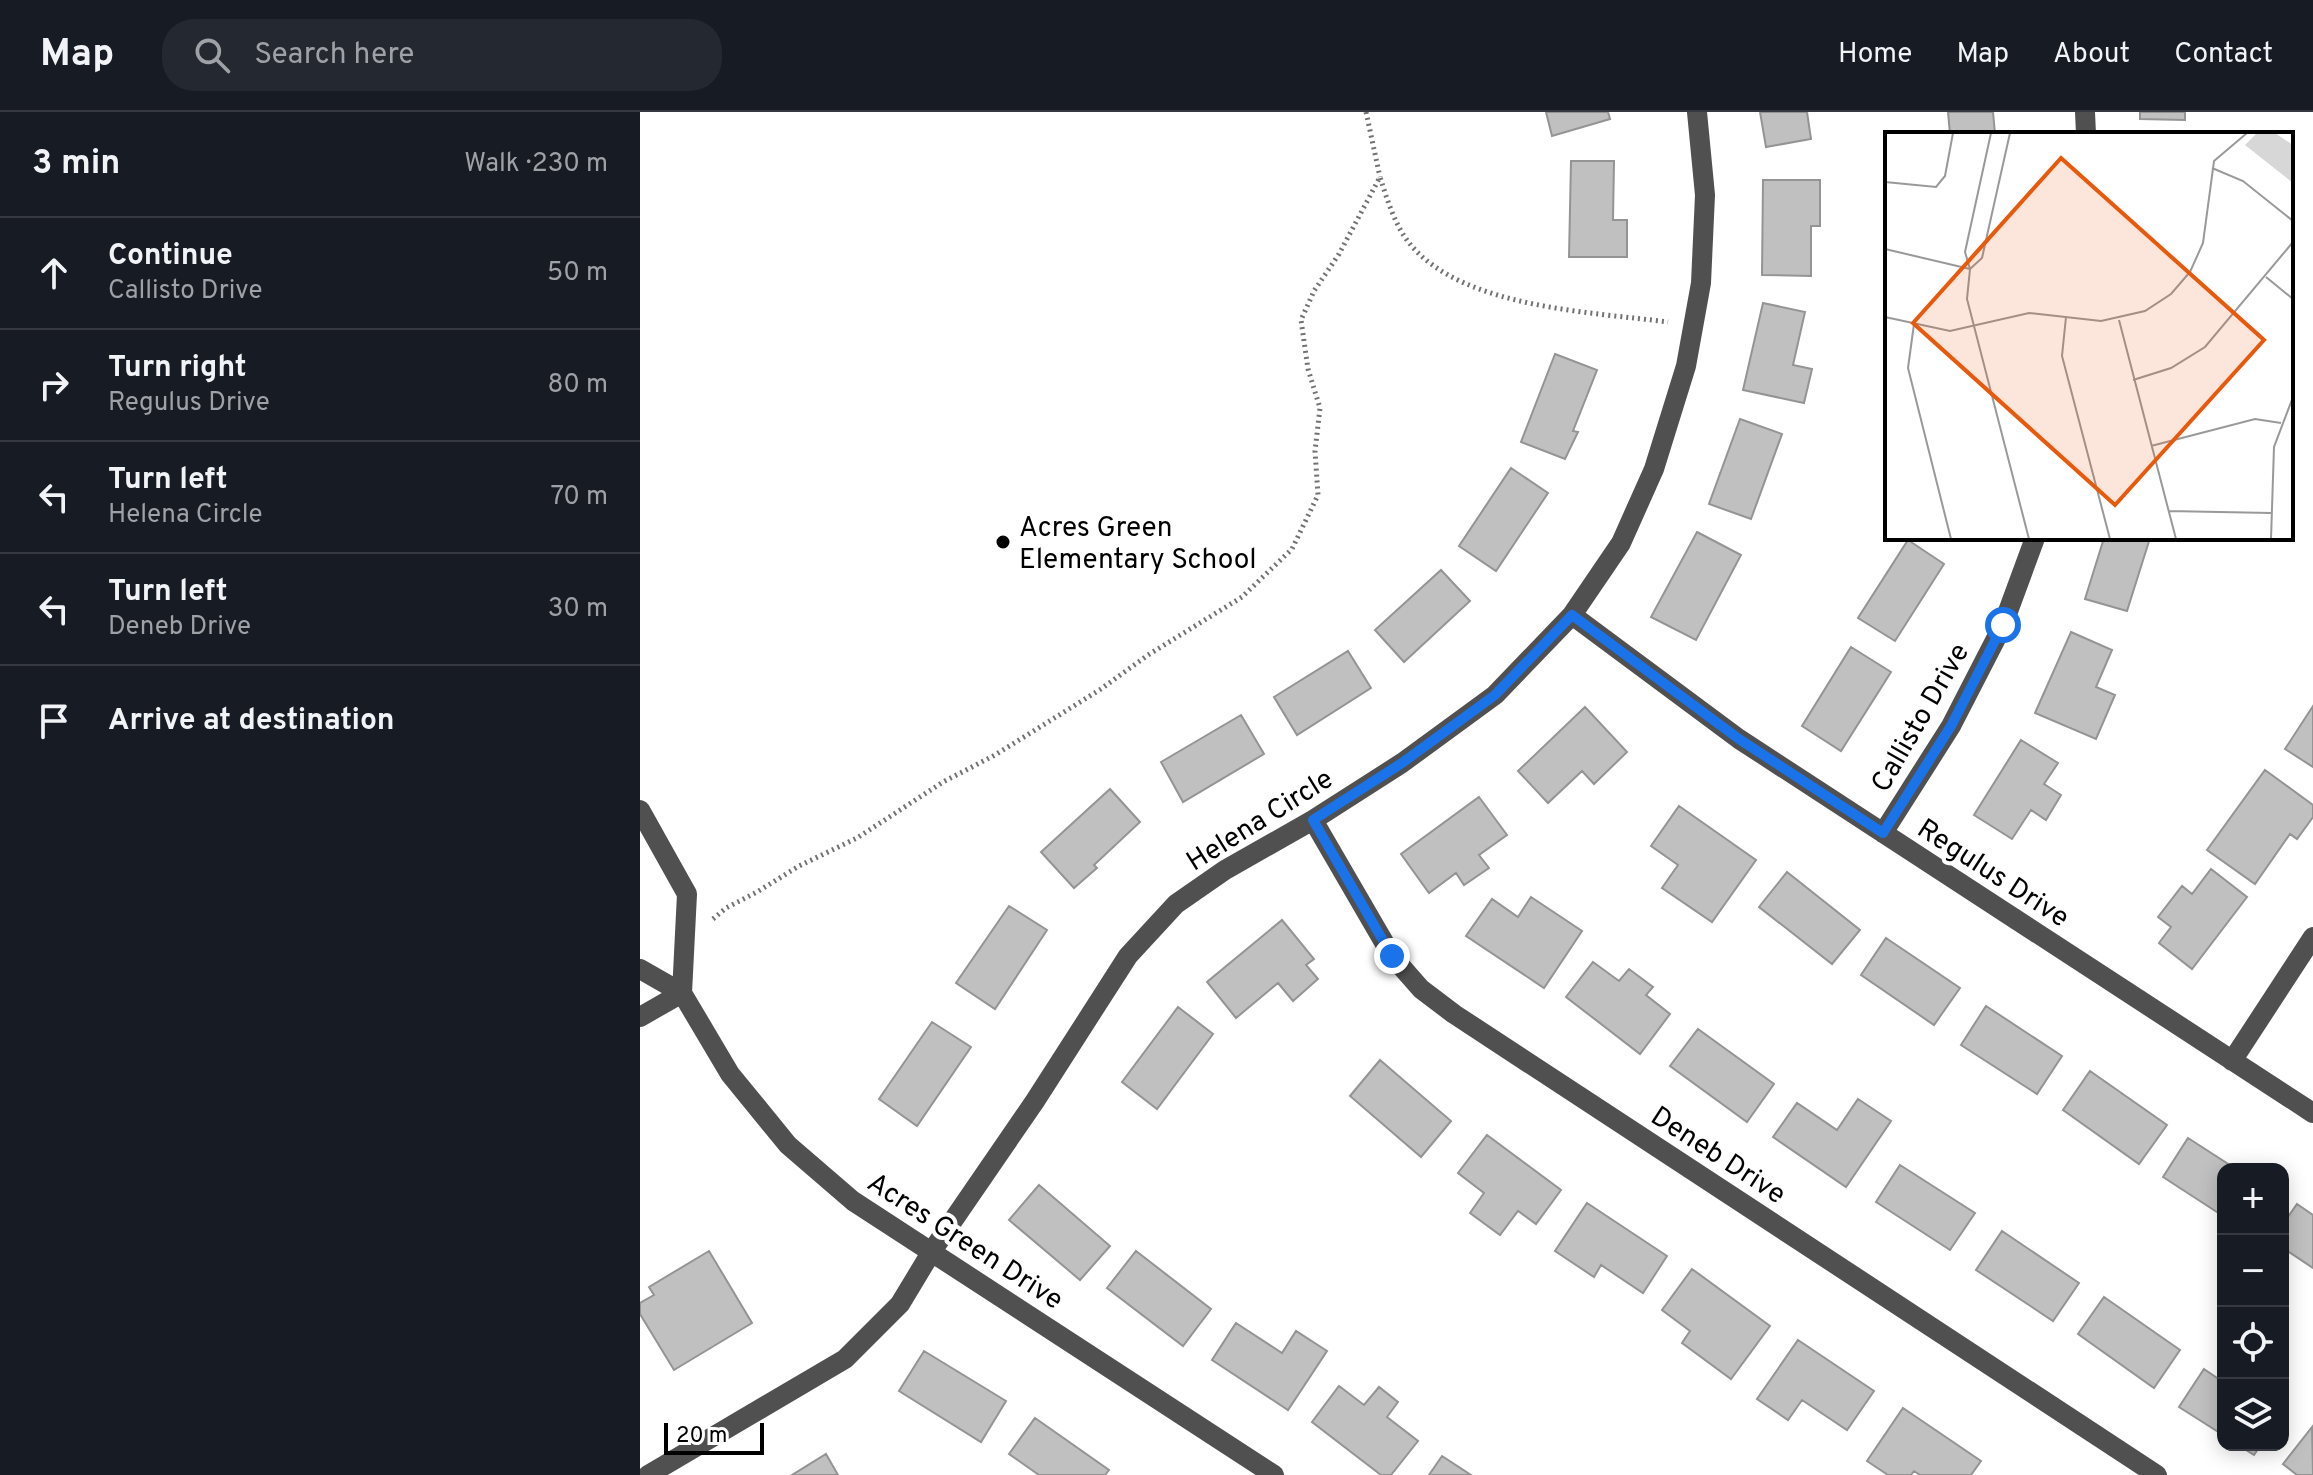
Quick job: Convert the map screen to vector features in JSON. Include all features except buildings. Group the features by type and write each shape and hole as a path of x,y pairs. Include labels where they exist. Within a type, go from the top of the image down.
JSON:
{"street":[{"name":"Helena Circle","path":"648,1475 845,1359 900,1304 1128,956 1176,904 1225,870 1313,820 1402,763 1495,695 1572,615 1621,543 1654,469 1686,366 1701,283 1705,195 1697,112"},
{"path":"2085,112 2086,132"},
{"name":"Callisto Drive","path":"1883,833 1951,726 2003,625 2034,540"},
{"name":"Regulus Drive","path":"1572,615 1739,739 2313,1113"},
{"path":"640,810 687,894 682,993 640,1017"},
{"name":"Deneb Drive","path":"1313,820 1392,956 1421,989 2157,1475"},
{"path":"2232,1061 2313,937"},
{"name":"Acres Green Drive","path":"640,969 682,993 730,1074 788,1145 853,1201 1274,1475"}],"path":[{"path":"1366,112 1389,204 1409,243 1441,273 1493,294 1598,316 1693,325"},
{"path":"713,919 726,908 799,866 857,838 943,782 995,755 1101,689 1148,655 1242,597 1292,549 1318,495 1315,451 1320,408 1308,369 1301,320 1314,291 1339,254 1380,177"}],"place":[{"name":"Acres Green Elementary School","path":"1003,542"}],"route":[{"path":"1392,956 1313,820 1402,763 1495,695 1572,615 1739,739 1883,833 1951,726 2003,625"}]}
